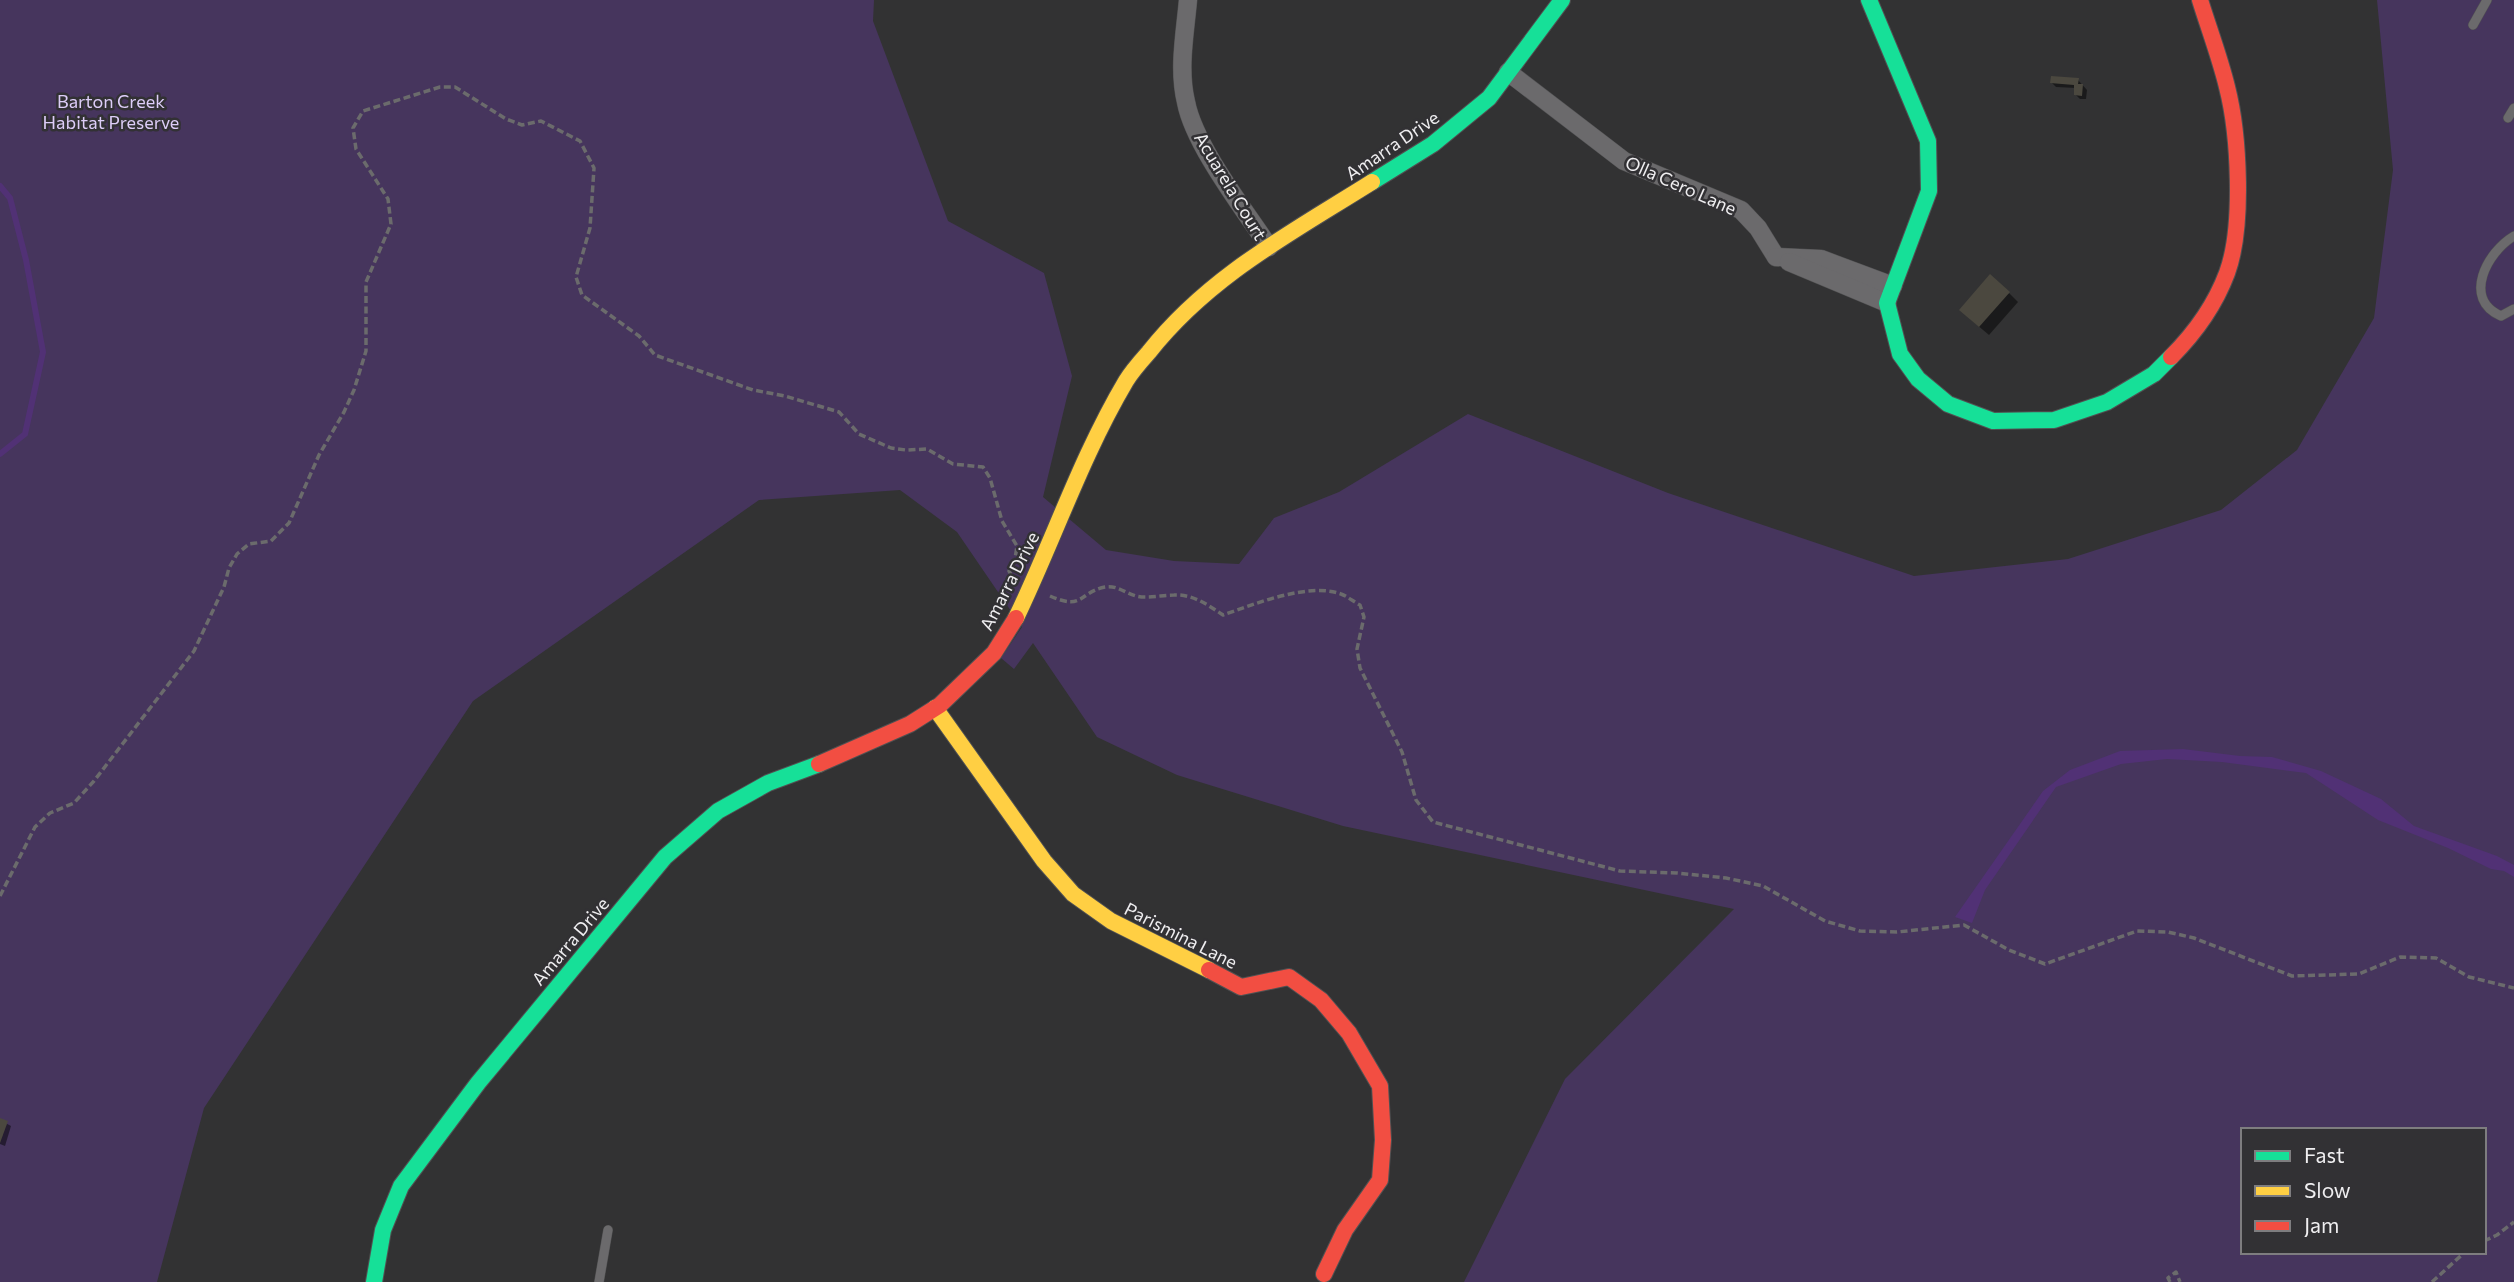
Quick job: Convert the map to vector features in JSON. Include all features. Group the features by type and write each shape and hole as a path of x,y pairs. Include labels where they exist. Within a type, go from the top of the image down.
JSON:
{"street":[{"name":"Acuarela Court","path":"1188,0 1182,64 1186,103 1200,140 1269,247"},
{"name":"Amarra Drive","path":"374,1282 383,1230 401,1186 478,1083 665,857 719,811 768,783 797,774 898,729 935,708 965,682 994,653 1016,617 1048,550 1080,467 1127,379 1172,323 1209,289 1269,247 1433,144 1489,98 1562,0"},
{"path":"1869,0 1928,141 1929,191 1887,303 1900,354 1918,379 1948,404 1993,421 2054,420 2107,402 2154,374 2183,345 2211,308 2228,271 2238,191 2235,129 2227,87 2200,0"},
{"name":"Olla Cero Lane","path":"1508,72 1624,162 1741,210 1758,228 1776,257"},
{"path":"1776,257 1821,259 1893,286"},
{"path":"1776,257 1887,303"},
{"name":"Parismina Lane","path":"935,708 1044,861 1073,894 1111,921 1241,987 1289,977 1321,1000 1349,1033 1380,1087 1383,1140 1380,1180 1345,1230 1324,1274"}],"lane":[{"path":"2473,24 2487,0"},
{"path":"2508,118 2514,108"},
{"path":"2514,236 2493,253 2484,269 2480,289 2483,303 2492,312 2501,316 2514,309"},
{"path":"599,1282 608,1230"}],"path":[{"path":"0,896 35,827 50,813 74,803 94,781 194,651 205,632 237,554 249,544 271,541 289,523 318,455 354,390 366,351 366,282 391,224 388,199 356,149 353,128 363,111 427,91 440,87 455,87 506,119 522,125 541,121 580,141 594,168 590,228 576,277 582,295 639,335 655,355 753,390 785,396 839,412 859,433 891,448 927,449 953,464 983,467 990,478 1002,521 1017,546 1009,571 1016,582"},
{"path":"1047,595 1065,603 1080,600 1104,587 1117,587 1138,597 1178,594 1196,598 1223,615 1271,599 1310,591 1340,593 1360,605 1364,617 1357,649 1360,668 1402,752 1416,800 1433,822 1620,872 1677,873 1726,878 1763,886 1825,921 1860,930 1897,932 1964,925 2009,950 2045,964 2137,930 2168,932 2194,939 2292,976 2359,974 2400,957 2435,958 2469,977 2514,988"},
{"path":"2486,1240 2497,1236 2514,1222"},
{"path":"2432,1282 2463,1254"},
{"path":"2170,1282 2168,1278 2176,1272 2180,1282"}],"green space":[{"name":"Barton Creek Habitat Preserve","path":"0,0 874,0 873,21 948,221 1044,273 1072,376 1043,497 1106,550 1174,561 1239,564 1274,518 1339,492 1468,414 1668,493 1914,576 2068,559 2221,510 2297,450 2374,318 2393,170 2377,0 2514,0 2514,1282 1464,1282 1565,1079 1734,909 1343,826 1177,775 1097,737 1033,643 1014,669 1001,658 1022,627 957,532 900,490 759,500 473,701 204,1108 157,1282 0,1282"}],"shaded area":[{"path":"2183,749 2272,757 2321,771 2381,799 2414,826 2497,856 2514,865 2514,877 2378,820 2306,773 2222,762 2167,759 2121,764 2056,787 1985,890 1972,923 1955,917 2043,791 2070,770 2120,751"}],"building":[{"path":"2051,76 2079,78 2078,84 2083,84 2082,96 2074,95 2074,85 2050,83"},
{"path":"1990,274 2010,292 1979,327 1959,310"},
{"path":"0,1118 8,1121 0,1143"}],"waterway":[{"path":"0,186 10,198 26,260 43,352 25,434 0,454"}],"traffic: fast":[{"path":"1372,182 1433,144 1489,98 1562,0"},
{"path":"1869,0 1928,141 1929,191 1887,303 1900,354 1918,379 1948,404 1993,421 2054,420 2107,402 2154,374 2171,357"},
{"path":"374,1282 383,1230 401,1186 478,1083 665,857 718,811 768,783 819,764"}],"traffic: slow":[{"path":"1016,618 1095,439 1137,366 1172,325 1225,278 1282,238 1372,182"},
{"path":"935,708 1044,861 1073,894 1111,921 1209,970"}],"traffic: jam":[{"path":"2171,357 2196,328 2217,296 2227,273 2236,231 2237,154 2231,107 2200,0"},
{"path":"819,764 910,724 940,705 994,653 1016,618"},
{"path":"1209,970 1241,987 1289,977 1321,1000 1349,1033 1380,1086 1383,1140 1380,1180 1345,1230 1324,1274"}]}
